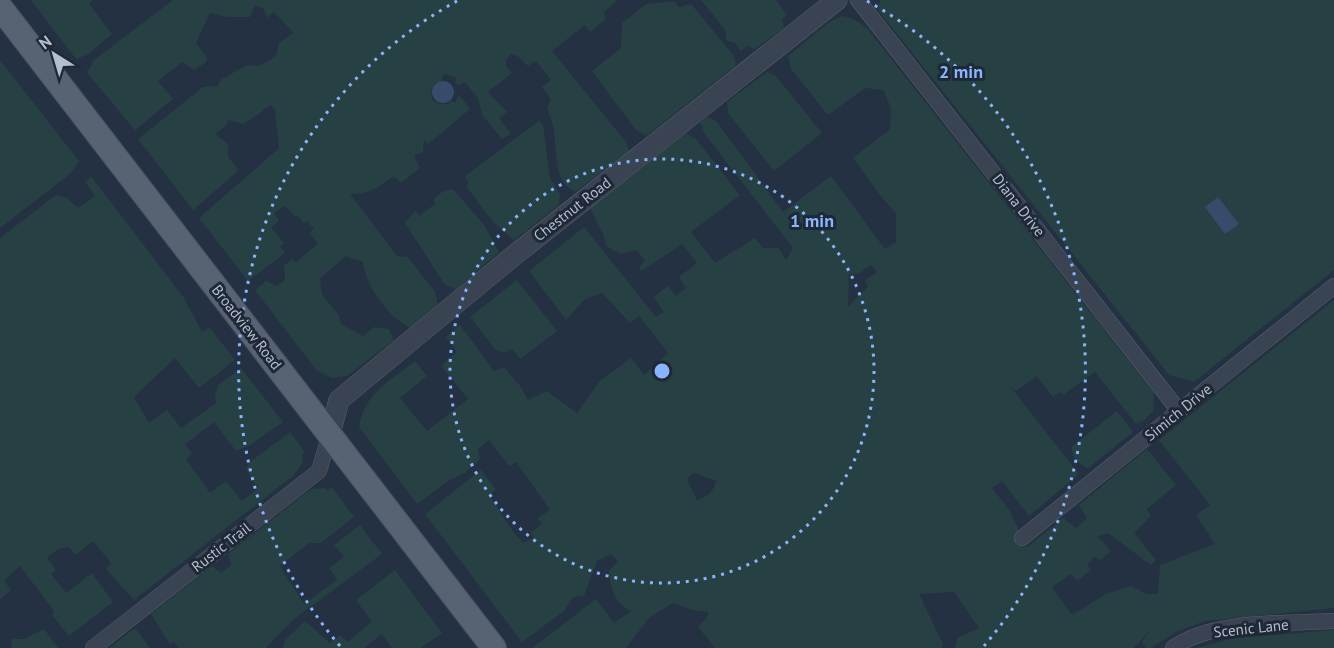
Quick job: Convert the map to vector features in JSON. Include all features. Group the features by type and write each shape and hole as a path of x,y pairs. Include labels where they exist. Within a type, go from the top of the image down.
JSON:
{"main road":[{"name":"Broadview Road","path":"0,7 494,648"}],"street":[{"name":"Chestnut Road","path":"330,434 339,400 512,257 837,0"},
{"name":"Diana Drive","path":"858,0 1179,411"},
{"name":"Simich Drive","path":"1022,538 1334,286"},
{"name":"Rustic Trail","path":"93,648 319,471 330,434"},
{"name":"Scenic Lane","path":"1173,648 1184,640 1216,629 1334,621"}],"green space":[{"path":"31,0 93,0 89,4 112,34 87,55 76,59"},
{"path":"173,0 617,0 604,12 605,20 590,32 585,25 552,51 626,142 629,151 575,192 568,187 559,173 553,128 547,107 551,99 542,87 551,80 536,61 528,66 519,57 511,54 506,59 506,66 512,73 488,92 507,112 499,118 511,134 502,139 483,116 477,97 465,82 459,86 455,82 457,78 444,74 441,81 434,84 431,91 432,100 442,104 452,101 455,103 459,95 470,109 428,144 424,140 423,152 414,156 420,168 401,183 394,176 368,192 350,194 397,256 408,257 435,292 438,304 410,328 394,316 379,300 365,272 363,262 346,256 320,278 322,294 339,316 341,324 363,336 374,327 389,329 394,340 347,376 332,378 317,371 255,290 266,281 277,286 285,280 284,266 292,259 296,262 318,244 310,233 314,229 307,221 303,223 298,216 295,217 285,206 274,213 279,221 271,227 284,243 280,246 285,253 248,281 199,218 279,148 275,110 271,105 244,124 227,120 228,124 215,134 228,144 228,157 239,170 193,210 138,139 203,87 218,86 220,80 247,65 259,66 276,56 279,43 293,33 291,30 274,12 267,18 263,8 255,6 250,17 227,17 210,13 196,43 207,58 206,62 194,70 182,62 158,81 173,99 135,130 87,73 94,60"},
{"path":"701,0 776,0 787,15 782,19 784,28 755,49 747,46 741,51 735,43 726,40 726,31"},
{"path":"880,0 1334,0 1334,270 1194,382 1169,375 878,10"},
{"path":"675,1 678,7 691,4 734,56 736,65 646,136 635,129 592,71 621,48 622,23 646,4"},
{"path":"842,16 854,19 867,28 1154,393 1153,411 1143,421 1136,424 1095,372 1063,395 1060,392 1053,397 1037,376 1016,391 1009,385 1079,474 1029,516 1002,481 992,488 1010,511 1019,530 1014,537 1027,547 1063,518 1076,528 1087,518 1079,505 1147,449 1176,485 1147,509 1151,516 1134,533 1156,560 1151,565 1108,533 1097,537 1110,552 1101,560 1094,557 1087,565 1091,570 1077,581 1071,574 1052,587 1072,615 1106,594 1131,586 1147,594 1158,594 1160,565 1215,544 1196,515 1210,505 1159,440 1334,300 1334,608 1205,621 1176,632 1151,648 1146,648 1142,642 1149,631 1134,648 955,648 957,638 979,628 954,592 919,594 943,644 942,648 715,648 698,627 707,617 708,612 673,603 649,618 626,648 532,648 596,599 614,623 631,611 617,600 612,589 609,571 618,561 611,554 597,561 584,596 573,597 564,611 522,642 425,514 481,470 496,490 489,495 509,526 524,543 533,538 531,532 542,524 537,518 550,510 516,462 509,466 489,440 478,449 480,459 465,473 450,480 417,504 359,427 362,415 372,396 415,361 427,376 400,398 427,431 468,399 441,366 457,352 446,337 460,325 494,371 504,367 521,387 528,400 547,391 577,413 600,381 631,358 644,375 668,353 639,316 630,323 602,293 584,300 566,320 529,271 584,227 656,317 664,312 654,297 668,286 676,296 686,288 679,277 697,263 682,244 641,271 639,267 645,261 637,250 620,254 606,246 604,236 591,208 686,133 696,139 740,195 691,232 715,263 755,238 763,248 779,248 786,260 793,248 704,133 700,122 708,117 717,122 783,212 831,176 885,249 896,242 896,213 853,158 890,129 891,108 883,90 865,88 828,115 791,69 788,56 828,23","holes":["871,265 877,272 865,280 868,286 848,307 849,275 860,273","694,473 716,481 714,488 697,500 687,479"]},
{"path":"0,60 79,161 70,174 0,228"},
{"path":"767,72 776,76 822,133 774,171 728,113 727,102"},
{"path":"539,121 543,125 550,178 560,195 559,205 514,240 493,222 466,186 469,183 465,176"},
{"path":"91,176 184,298 202,332 210,328 235,360 199,388 175,358 134,397 149,423 167,410 181,428 216,403 218,385 241,368 283,422 247,447 236,451 214,422 185,444 192,454 186,459 210,493 226,481 242,501 258,488 246,469 250,462 290,432 305,452 302,454 303,462 294,475 134,600 106,569 111,563 93,541 76,555 69,547 58,549 47,558 56,570 51,574 66,593 92,573 113,602 69,636 52,615 54,611 20,566 4,581 11,590 0,599 0,238 56,195 67,198 78,208 95,196 85,182"},
{"path":"453,189 484,225 499,252 456,289 445,285 405,223 415,211 419,216 435,204 434,199 442,192"},
{"path":"517,280 557,331 520,359 512,349 505,353 496,350 470,317"},
{"path":"1117,411 1133,432 1087,469 1074,458 1071,447"},
{"path":"332,487 354,517 321,543 309,543 280,566 304,604 337,580 329,568 344,557 334,545 360,525 382,554 294,619 266,648 179,648 174,642 170,645 151,614 212,566 221,573 231,565 228,554 311,489 325,488 328,490"},
{"path":"395,570 442,633 421,648 392,648 382,634 364,648 283,648 285,640 305,621 330,643 340,635 347,642 372,622 356,600"},
{"path":"135,628 150,648 109,648"},
{"path":"44,629 58,648 11,648 12,639 24,639"},
{"path":"1334,630 1334,648 1196,648 1235,638"}],"water":[{"path":"443,81 451,84 454,92 451,100 443,103 435,100 432,92 435,84"},
{"path":"1218,197 1239,224 1225,234 1205,207"}]}
